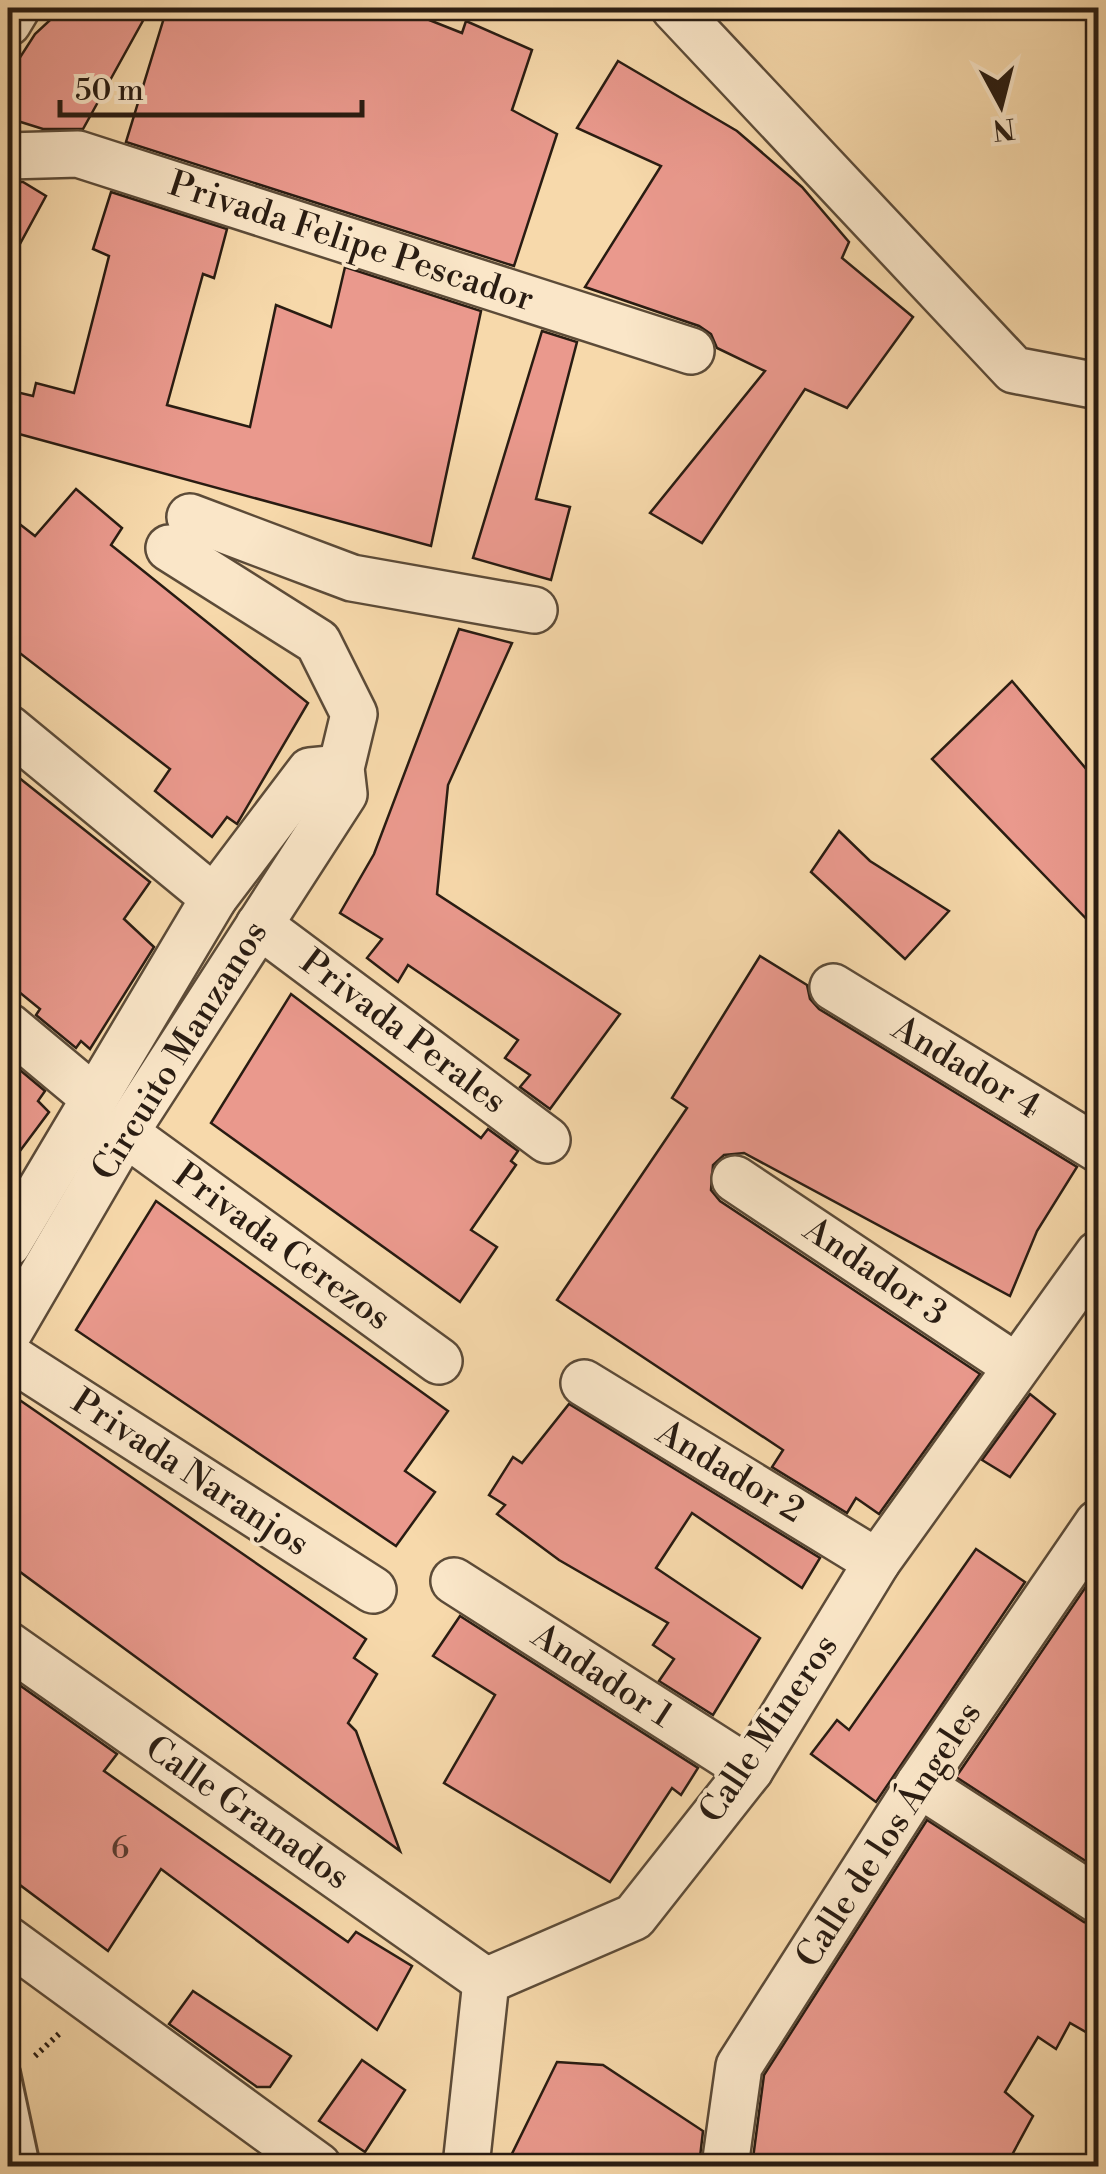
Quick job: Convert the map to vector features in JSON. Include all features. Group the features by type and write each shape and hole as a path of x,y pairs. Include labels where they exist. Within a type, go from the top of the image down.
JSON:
{"street":[{"path":"8,22 17,8"},
{"path":"674,8 1014,370 1098,386"},
{"name":"Privada Felipe Pescador","path":"8,156 78,154 691,351"},
{"path":"352,578 318,642 180,532 352,578 534,610"},
{"name":"Circuito Manzanos","path":"8,1334 125,1133 344,794 340,768 354,714 318,642"},
{"path":"8,728 214,898"},
{"name":"Circuito Manzanos","path":"8,1244 92,1097 214,898 310,772 340,768"},
{"name":"Privada Perales","path":"259,925 547,1140"},
{"name":"Andador 4","path":"834,987 1098,1149"},
{"path":"8,1026 92,1097"},
{"name":"Privada Cerezos","path":"125,1133 439,1360"},
{"name":"Andador 3","path":"735,1179 1014,1365"},
{"name":"Calle Mineros","path":"486,1981 634,1916 750,1770 876,1562 1014,1365 1098,1254"},
{"name":"Privada Naranjos","path":"8,1356 372,1590"},
{"name":"Andador 2","path":"584,1383 876,1562"},
{"name":"Calle de los Ángeles","path":"725,2166 739,2066 919,1784 1098,1523"},
{"name":"Andador 1","path":"454,1581 750,1770"},
{"name":"Calle Granados","path":"8,1645 486,1981"},
{"path":"919,1784 1098,1900"},
{"path":"8,1940 318,2166"},
{"path":"466,2166 486,1981"}],"lane":[{"path":"17,2068 28,2166"}],"path":[{"path":"17,2068 60,2034"}],"building":[{"path":"63,8 150,8 83,129 43,129 8,118 8,76 35,34"},
{"path":"167,8 399,8 462,33 466,21 532,50 512,110 557,134 514,266 126,142"},
{"path":"618,61 737,131 802,187 849,242 842,258 913,317 847,408 805,389 702,543 650,513 765,371 717,348 711,334 699,326 585,287 661,166 577,128"},
{"path":"8,182 23,182 46,196 8,266"},
{"path":"111,192 227,229 214,278 203,274 167,405 250,427 276,305 331,327 345,267 481,311 431,546 8,431 8,390 33,396 36,383 74,393 109,256 93,249"},
{"path":"542,331 577,342 536,499 570,507 551,580 473,558"},
{"path":"76,489 122,528 111,545 308,703 237,824 227,817 212,837 155,791 170,769 8,644 8,515 35,536"},
{"path":"459,629 512,643 448,785 437,894 620,1014 550,1109 520,1087 530,1075 505,1058 518,1040 408,965 398,982 367,958 382,939 340,913 374,854"},
{"path":"1012,681 1098,783 1098,931 932,759"},
{"path":"8,769 150,882 124,919 154,947 90,1049 81,1041 76,1048 36,1015 40,1009 8,983"},
{"path":"839,831 870,861 949,911 905,959 811,872"},
{"path":"760,956 807,985 810,999 819,1009 1077,1167 1037,1231 1010,1296 744,1153 724,1155 713,1165 711,1190 720,1201 980,1374 879,1514 856,1498 847,1513 772,1467 783,1450 557,1300 687,1108 672,1098"},
{"path":"291,994 481,1138 488,1129 518,1151 511,1161 516,1165 471,1230 497,1247 460,1302 211,1123"},
{"path":"8,1060 45,1091 38,1101 49,1112 8,1167"},
{"path":"156,1201 448,1411 405,1471 435,1492 396,1546 76,1330"},
{"path":"8,1392 366,1639 354,1658 377,1674 348,1723 356,1731 400,1851 8,1563"},
{"path":"1030,1394 1055,1414 1010,1477 982,1460"},
{"path":"569,1404 820,1558 802,1588 692,1513 656,1568 760,1638 713,1715 659,1681 674,1659 653,1645 668,1623 559,1560 497,1514 505,1505 489,1495 513,1457 522,1463"},
{"path":"976,1549 1025,1582 876,1802 811,1754 837,1720 849,1730"},
{"path":"1098,1569 1098,1869 956,1777"},
{"path":"460,1616 698,1768 681,1795 672,1788 610,1882 444,1783 495,1695 433,1656"},
{"path":"8,1677 117,1754 104,1771 348,1942 356,1932 412,1966 377,2030 161,1869 108,1951 8,1876"},
{"path":"927,1820 1084,1922 1098,1926 1098,2039 1070,2023 1056,2049 1038,2037 1005,2092 1033,2116 1006,2166 752,2166 764,2075"},
{"path":"193,1991 291,2056 270,2087 257,2087 169,2024"},
{"path":"362,2060 405,2090 365,2152 319,2121"},
{"path":"557,2062 603,2065 703,2131 699,2166 506,2166"}]}
